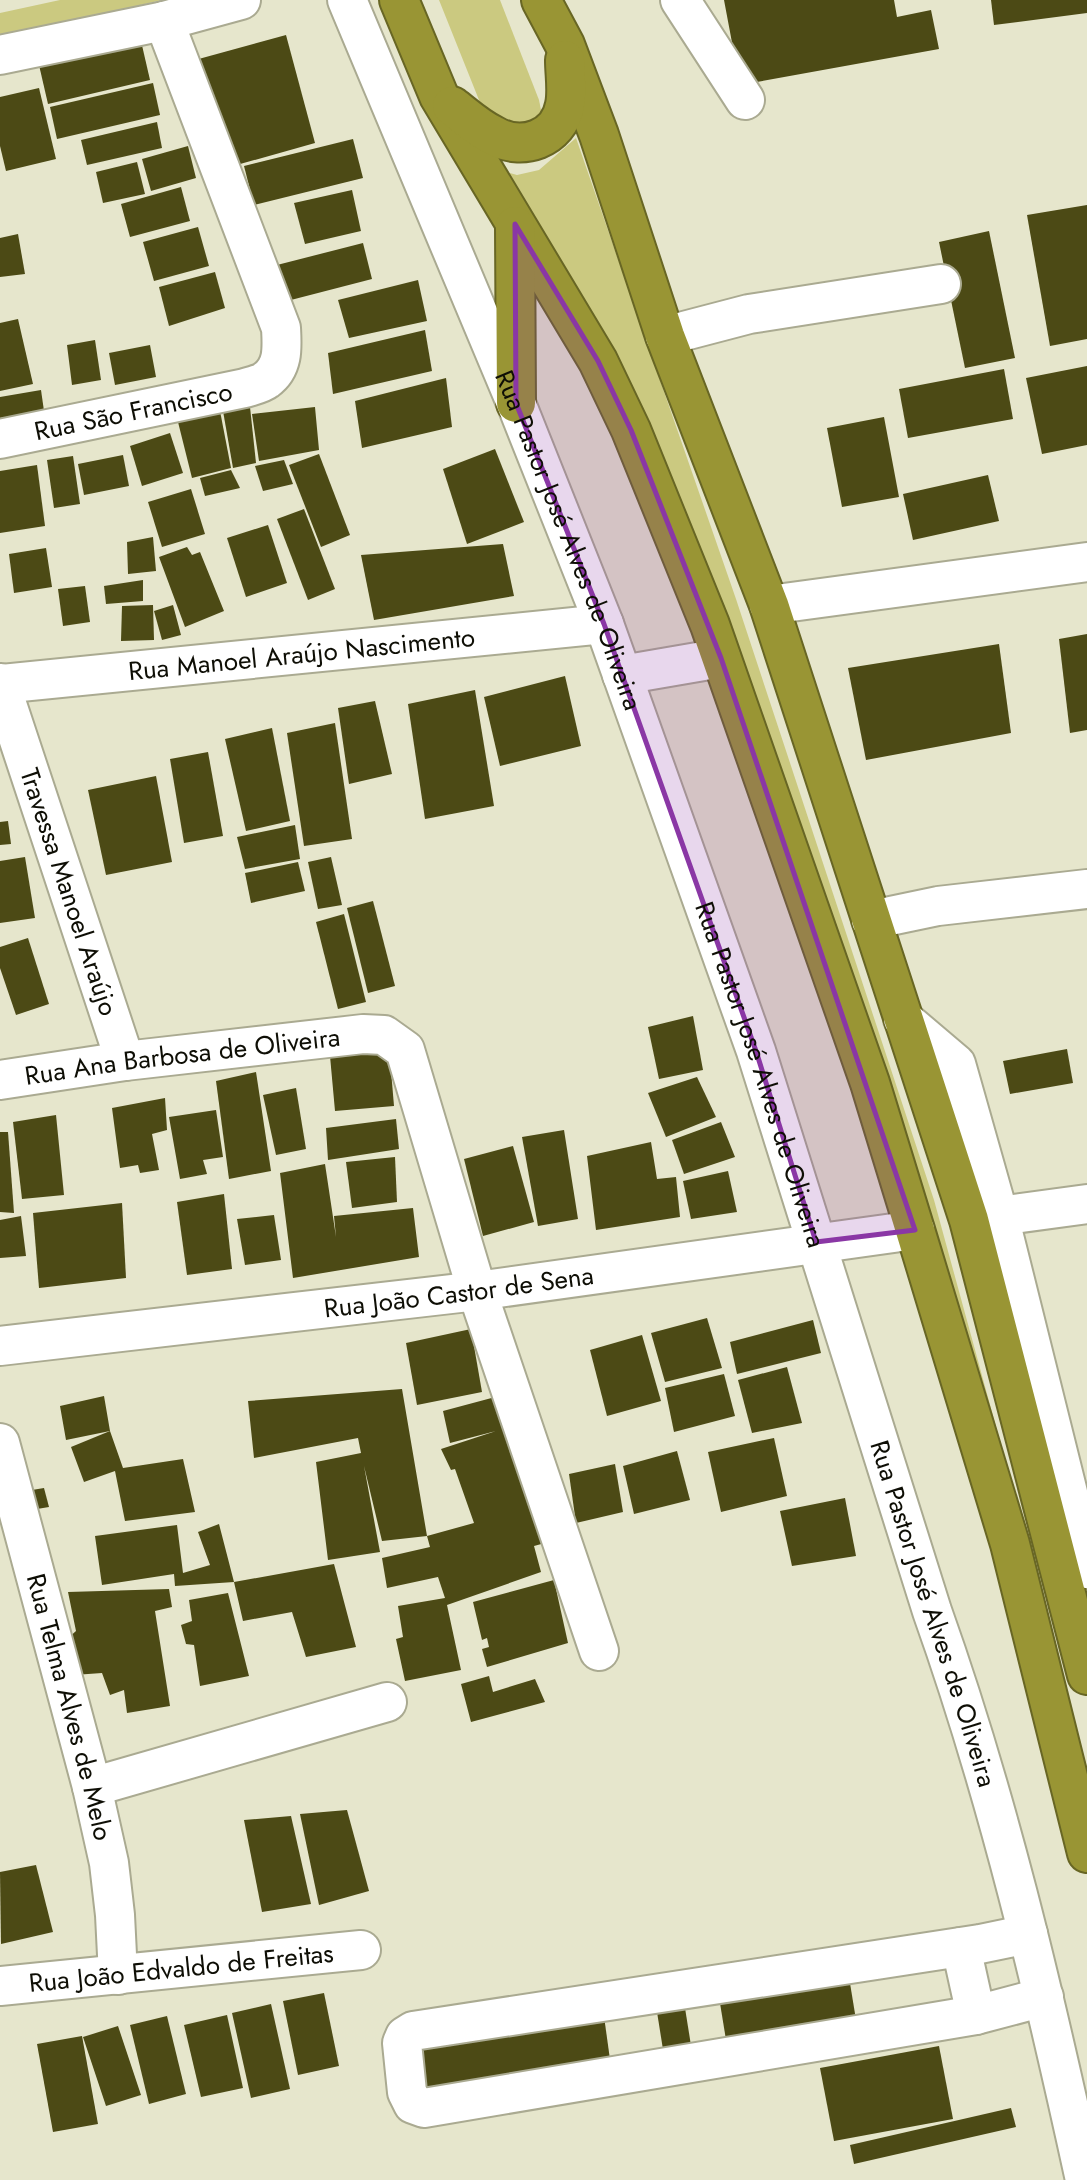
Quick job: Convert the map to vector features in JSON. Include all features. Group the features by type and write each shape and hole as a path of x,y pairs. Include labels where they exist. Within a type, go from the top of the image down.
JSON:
{"highway":[{"path":"399,0 439,96 598,361 631,430 721,659 870,1083 1010,1545 1087,1853"},
{"path":"545,3 565,45 599,135 666,336 769,605 969,1220 1087,1675"},
{"path":"439,96 494,137 522,144 544,139 559,122 566,104 565,45"},
{"path":"515,224 516,404"}],"street":[{"path":"0,55 164,21 241,0"},
{"name":"Rua Pastor José Alves de Oliveira","path":"347,0 516,404 604,624 756,1051 932,1611 963,1701 1028,1934 1085,2180"},
{"path":"680,0 745,100"},
{"name":"Rua São Francisco","path":"0,439 245,388 266,380 281,362 281,328 164,21"},
{"path":"666,336 749,314 941,284"},
{"path":"769,605 1087,562"},
{"name":"Rua Manoel Araújo Nascimento","path":"0,684 604,624"},
{"path":"622,675 721,659"},
{"name":"Travessa Manoel Araújo","path":"0,684 125,1061"},
{"path":"871,920 938,906 1087,889"},
{"path":"903,1019 956,1064 999,1216 1087,1569"},
{"name":"Rua Ana Barbosa de Oliveira","path":"0,1080 125,1061 363,1034 384,1035 405,1050 477,1291"},
{"path":"999,1216 1087,1204"},
{"name":"Rua João Castor de Sena","path":"0,1346 477,1291 915,1230"},
{"path":"477,1291 599,1651"},
{"name":"Rua Telma Alves de Melo","path":"0,1443 92,1787 109,1863 116,1915 118,1975"},
{"path":"92,1787 387,1702"},
{"path":"1028,1934 961,1947 413,2031 405,2036 402,2043 407,2092 414,2104 424,2108 976,2015 1044,1997"},
{"path":"961,1947 976,2015"},
{"name":"Rua João Edvaldo de Freitas","path":"0,1986 361,1950"}],"highlighted area":[{"path":"515,224 598,361 631,430 721,658 915,1230 816,1242 756,1051 604,624 516,403"}],"shaded area":[{"path":"60,0 162,0 0,38 0,13"},
{"path":"439,0 500,0 539,100 541,110 537,126 487,120"},
{"path":"576,138 736,599 934,1200 1087,1768 1087,1813 761,726 492,168 517,175 539,170"}],"building":[{"path":"724,0 894,0 897,17 931,10 939,49 740,85"},
{"path":"991,0 1087,0 1087,13 994,25"},
{"path":"286,35 315,143 226,168 195,60"},
{"path":"141,41 150,80 48,104 39,65"},
{"path":"153,83 160,115 57,139 50,107"},
{"path":"39,88 56,159 6,171 0,146 0,97"},
{"path":"157,122 162,148 87,165 81,140"},
{"path":"353,139 363,178 254,205 244,166"},
{"path":"188,146 196,178 151,191 142,159"},
{"path":"137,162 145,194 103,203 96,172"},
{"path":"181,187 190,221 130,237 121,204"},
{"path":"352,190 361,231 305,244 294,203"},
{"path":"1087,205 1087,339 1050,346 1027,215"},
{"path":"198,227 209,266 154,281 143,242"},
{"path":"989,231 1015,358 965,368 939,242"},
{"path":"18,234 25,274 0,277 0,238"},
{"path":"363,243 372,279 287,301 277,265"},
{"path":"215,272 225,308 169,326 159,287"},
{"path":"418,280 427,321 349,338 338,300"},
{"path":"18,319 33,384 0,391 0,323"},
{"path":"425,330 432,371 333,394 328,353"},
{"path":"95,340 101,380 72,385 67,345"},
{"path":"150,345 156,377 115,385 109,353"},
{"path":"1087,366 1087,445 1042,454 1026,378"},
{"path":"1004,369 1013,419 908,438 899,389"},
{"path":"446,378 452,427 362,448 355,401"},
{"path":"41,390 44,411 0,418 0,397"},
{"path":"250,407 256,463 233,468 223,411"},
{"path":"315,407 319,450 259,461 252,414"},
{"path":"220,411 231,468 192,478 178,422"},
{"path":"884,417 899,497 842,507 827,428"},
{"path":"170,433 183,473 142,486 130,446"},
{"path":"495,449 524,522 467,544 443,469"},
{"path":"319,454 350,535 321,547 289,465"},
{"path":"123,455 129,486 84,495 78,464"},
{"path":"73,456 80,504 54,508 47,460"},
{"path":"284,460 293,484 263,491 255,466"},
{"path":"37,465 45,526 0,533 0,471"},
{"path":"231,470 240,488 205,496 200,478"},
{"path":"988,475 999,521 913,540 903,494"},
{"path":"191,489 205,534 162,547 148,502"},
{"path":"304,509 335,589 308,600 277,519"},
{"path":"268,525 287,583 246,597 227,538"},
{"path":"153,537 156,571 128,574 127,542"},
{"path":"503,544 514,596 374,620 361,555"},
{"path":"187,547 192,555 200,552 224,611 185,627 159,557"},
{"path":"46,548 52,587 14,593 9,554"},
{"path":"143,580 143,601 106,604 104,586"},
{"path":"85,586 90,622 63,626 58,589"},
{"path":"153,605 154,640 121,641 122,606"},
{"path":"173,605 181,635 162,640 154,611"},
{"path":"1087,634 1087,730 1070,733 1059,639"},
{"path":"999,644 1011,733 866,760 848,668"},
{"path":"565,676 581,746 500,766 484,697"},
{"path":"475,690 494,806 425,819 408,704"},
{"path":"375,701 392,774 349,784 338,708"},
{"path":"335,723 352,839 304,846 287,733"},
{"path":"272,728 290,821 246,831 225,739"},
{"path":"208,752 223,836 184,843 170,759"},
{"path":"156,776 172,862 106,875 88,790"},
{"path":"8,821 11,844 0,845 0,822"},
{"path":"295,825 300,859 245,869 237,837"},
{"path":"25,857 35,918 0,923 0,861"},
{"path":"331,857 342,905 318,909 308,862"},
{"path":"298,862 305,891 251,903 245,873"},
{"path":"373,901 395,986 368,993 347,908"},
{"path":"344,914 366,1002 338,1009 316,922"},
{"path":"28,938 49,1004 16,1015 0,968 0,947"},
{"path":"693,1016 703,1070 659,1079 648,1027"},
{"path":"389,1047 394,1106 335,1111 330,1056"},
{"path":"1067,1049 1073,1083 1010,1094 1003,1061"},
{"path":"256,1072 271,1171 229,1179 216,1081"},
{"path":"697,1077 716,1117 666,1137 648,1093"},
{"path":"296,1088 306,1149 276,1155 263,1095"},
{"path":"165,1098 167,1130 152,1134 159,1170 140,1173 138,1165 120,1168 112,1108"},
{"path":"216,1110 223,1157 203,1160 207,1174 180,1179 169,1117"},
{"path":"56,1115 64,1195 22,1199 13,1122"},
{"path":"396,1119 399,1149 328,1160 326,1128"},
{"path":"721,1122 735,1157 684,1174 672,1140"},
{"path":"564,1130 578,1219 538,1226 522,1137"},
{"path":"0,1132 8,1132 14,1213 0,1212"},
{"path":"651,1142 657,1179 676,1177 680,1217 596,1230 587,1156"},
{"path":"513,1146 534,1222 483,1236 464,1159"},
{"path":"395,1157 397,1202 352,1208 346,1162"},
{"path":"325,1164 336,1237 334,1216 413,1208 419,1257 293,1278 280,1173"},
{"path":"728,1171 737,1212 691,1219 683,1181"},
{"path":"224,1194 232,1269 187,1275 177,1202"},
{"path":"122,1203 126,1278 39,1288 33,1213"},
{"path":"274,1215 281,1260 245,1265 237,1219"},
{"path":"21,1216 26,1256 0,1258 0,1220"},
{"path":"707,1318 722,1368 665,1382 651,1333"},
{"path":"813,1320 821,1353 737,1374 730,1342"},
{"path":"471,1329 482,1392 417,1405 406,1343"},
{"path":"642,1335 661,1401 607,1416 590,1350"},
{"path":"787,1367 802,1423 752,1433 738,1380"},
{"path":"724,1374 735,1416 674,1432 665,1388"},
{"path":"402,1389 427,1536 382,1541 364,1466 380,1552 328,1560 316,1462 361,1453 358,1438 254,1458 248,1401"},
{"path":"104,1396 110,1431 66,1440 60,1406"},
{"path":"499,1396 545,1543 534,1546 541,1572 447,1605 461,1670 405,1681 396,1639 403,1637 398,1606 445,1598 438,1577 387,1588 382,1558 430,1547 427,1536 474,1523 455,1469 451,1470 441,1449 496,1431 450,1443 443,1411"},
{"path":"110,1431 123,1468 183,1459 195,1512 125,1521 115,1471 84,1482 71,1447"},
{"path":"774,1438 787,1496 721,1512 708,1452"},
{"path":"677,1451 690,1500 634,1514 623,1466"},
{"path":"615,1464 623,1512 576,1523 569,1474"},
{"path":"44,1488 49,1507 25,1511 20,1492"},
{"path":"845,1498 856,1556 792,1566 780,1511"},
{"path":"219,1524 234,1582 175,1586 174,1574 102,1585 95,1536 177,1525 183,1573 210,1565 198,1532"},
{"path":"334,1564 356,1647 306,1657 292,1612 243,1621 234,1582"},
{"path":"554,1580 568,1643 487,1667 482,1649 489,1647 487,1638 482,1640 473,1602"},
{"path":"169,1589 172,1607 155,1611 170,1706 127,1713 124,1690 110,1695 102,1673 74,1675 67,1639 76,1631 68,1592"},
{"path":"228,1593 249,1676 200,1686 194,1645 186,1644 181,1625 192,1621 189,1600"},
{"path":"489,1676 493,1692 535,1679 545,1702 471,1722 461,1684"},
{"path":"347,1810 369,1891 319,1905 300,1814"},
{"path":"291,1816 311,1904 262,1912 244,1820"},
{"path":"36,1865 53,1932 1,1944 0,1872"},
{"path":"848,1971 858,2032 728,2052 718,1991"},
{"path":"324,1993 339,2066 298,2075 283,2001"},
{"path":"271,2004 290,2089 251,2098 232,2013"},
{"path":"685,2008 693,2058 665,2062 657,2012"},
{"path":"603,2009 612,2074 425,2102 415,2037"},
{"path":"227,2015 243,2088 201,2097 184,2025"},
{"path":"167,2016 186,2094 149,2104 130,2025"},
{"path":"118,2026 141,2095 106,2106 83,2037"},
{"path":"82,2036 98,2124 53,2132 37,2044"},
{"path":"939,2046 953,2119 834,2141 820,2068"},
{"path":"1011,2108 1016,2127 854,2164 850,2145"}]}
